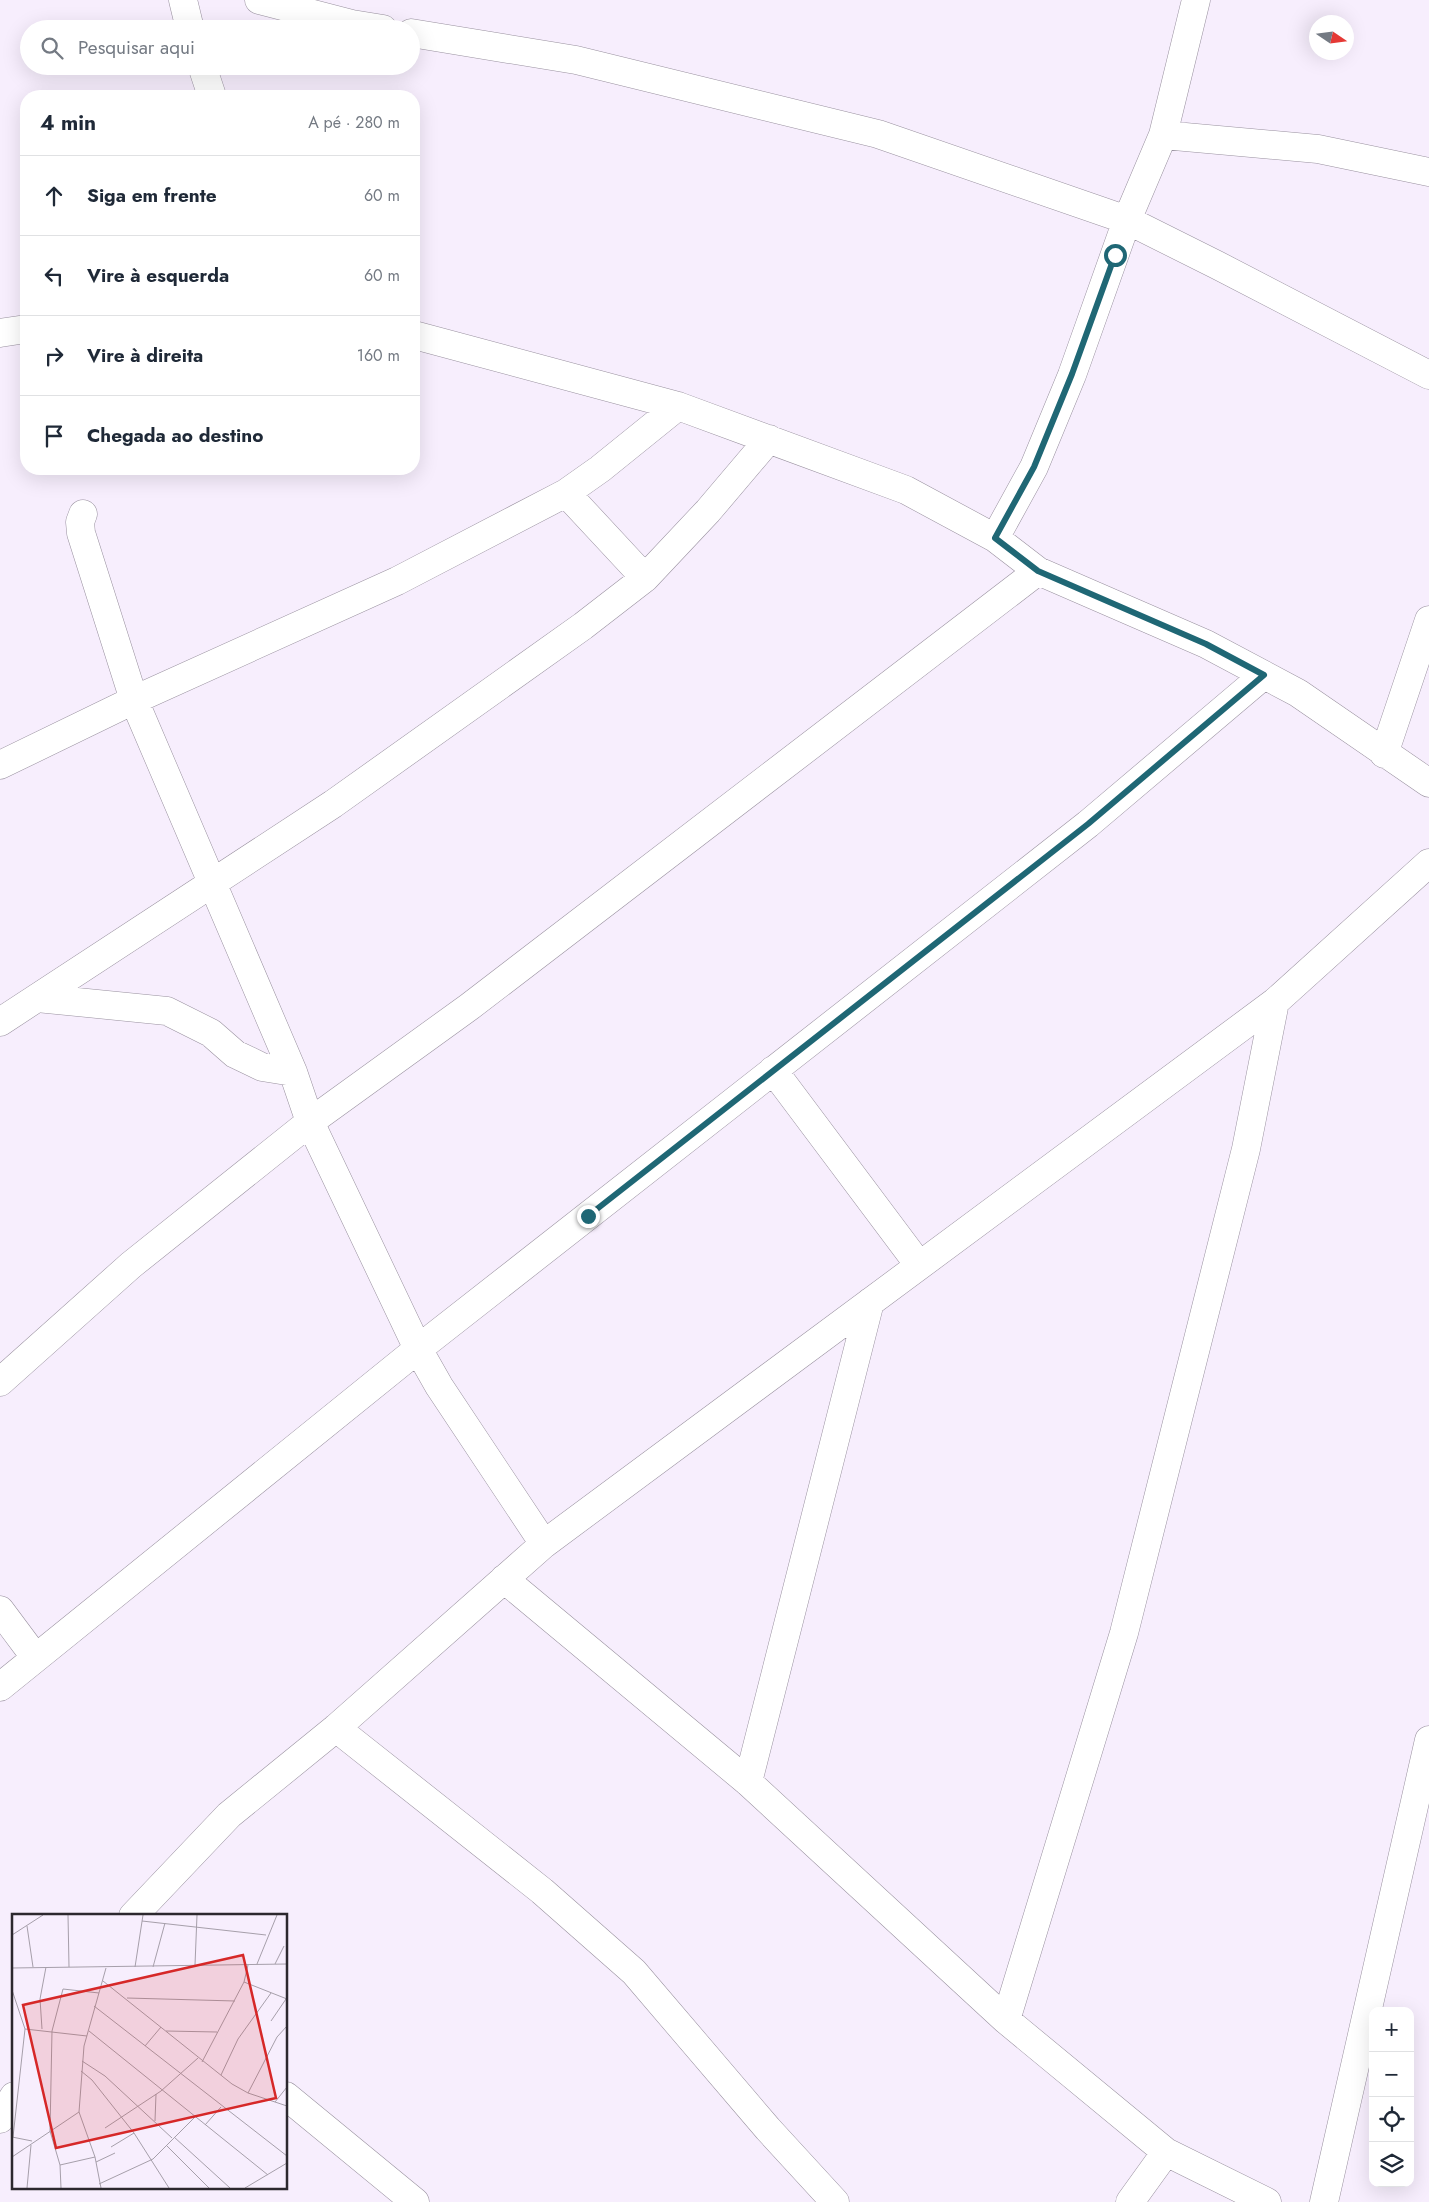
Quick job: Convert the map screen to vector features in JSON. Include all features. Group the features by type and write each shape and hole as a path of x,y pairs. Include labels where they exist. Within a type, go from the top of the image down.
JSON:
{"street":[{"path":"183,0 188,20"},
{"path":"259,0 336,20"},
{"path":"995,538 1034,467 1072,374 1127,220 1163,135 1196,0"},
{"path":"420,34 576,60 878,134 1127,220 1226,269 1429,375"},
{"path":"205,75 210,90"},
{"path":"1163,135 1318,149 1429,172"},
{"path":"0,332 20,330"},
{"path":"420,337 678,406 906,490 995,538 1038,571 1206,644 1298,693 1384,754 1429,783"},
{"path":"0,765 134,700 397,581 566,493 600,469 678,406"},
{"path":"0,1022 333,804 583,626 645,578 708,511 769,439"},
{"path":"566,493 645,578"},
{"path":"83,514 80,522 81,533 134,700 293,1072 310,1122 418,1349 439,1386 544,1544"},
{"path":"0,1382 132,1264 310,1122 470,1007 1038,571"},
{"path":"1384,754 1429,620"},
{"path":"0,1686 418,1349 1088,824 1264,675"},
{"path":"135,1914 229,1815 336,1728 544,1544 1275,1002 1429,863"},
{"path":"37,998 167,1011 211,1033 235,1054 262,1067 293,1072"},
{"path":"1006,2020 1124,1633 1246,1149 1275,1002"},
{"path":"773,1070 920,1265"},
{"path":"748,1782 870,1302"},
{"path":"504,1579 748,1782 1006,2020 1166,2152 1267,2202"},
{"path":"0,1610 35,1657"},
{"path":"336,1728 542,1891 634,1972 768,2129 835,2202"},
{"path":"1324,2202 1429,1740"},
{"path":"288,2098 414,2202"},
{"path":"0,2119 12,2099"},
{"path":"1130,2202 1166,2152"}],"route":[{"path":"588,1216 1088,824 1264,675 1206,644 1038,571 995,538 1034,467 1072,374 1115,255"}]}
